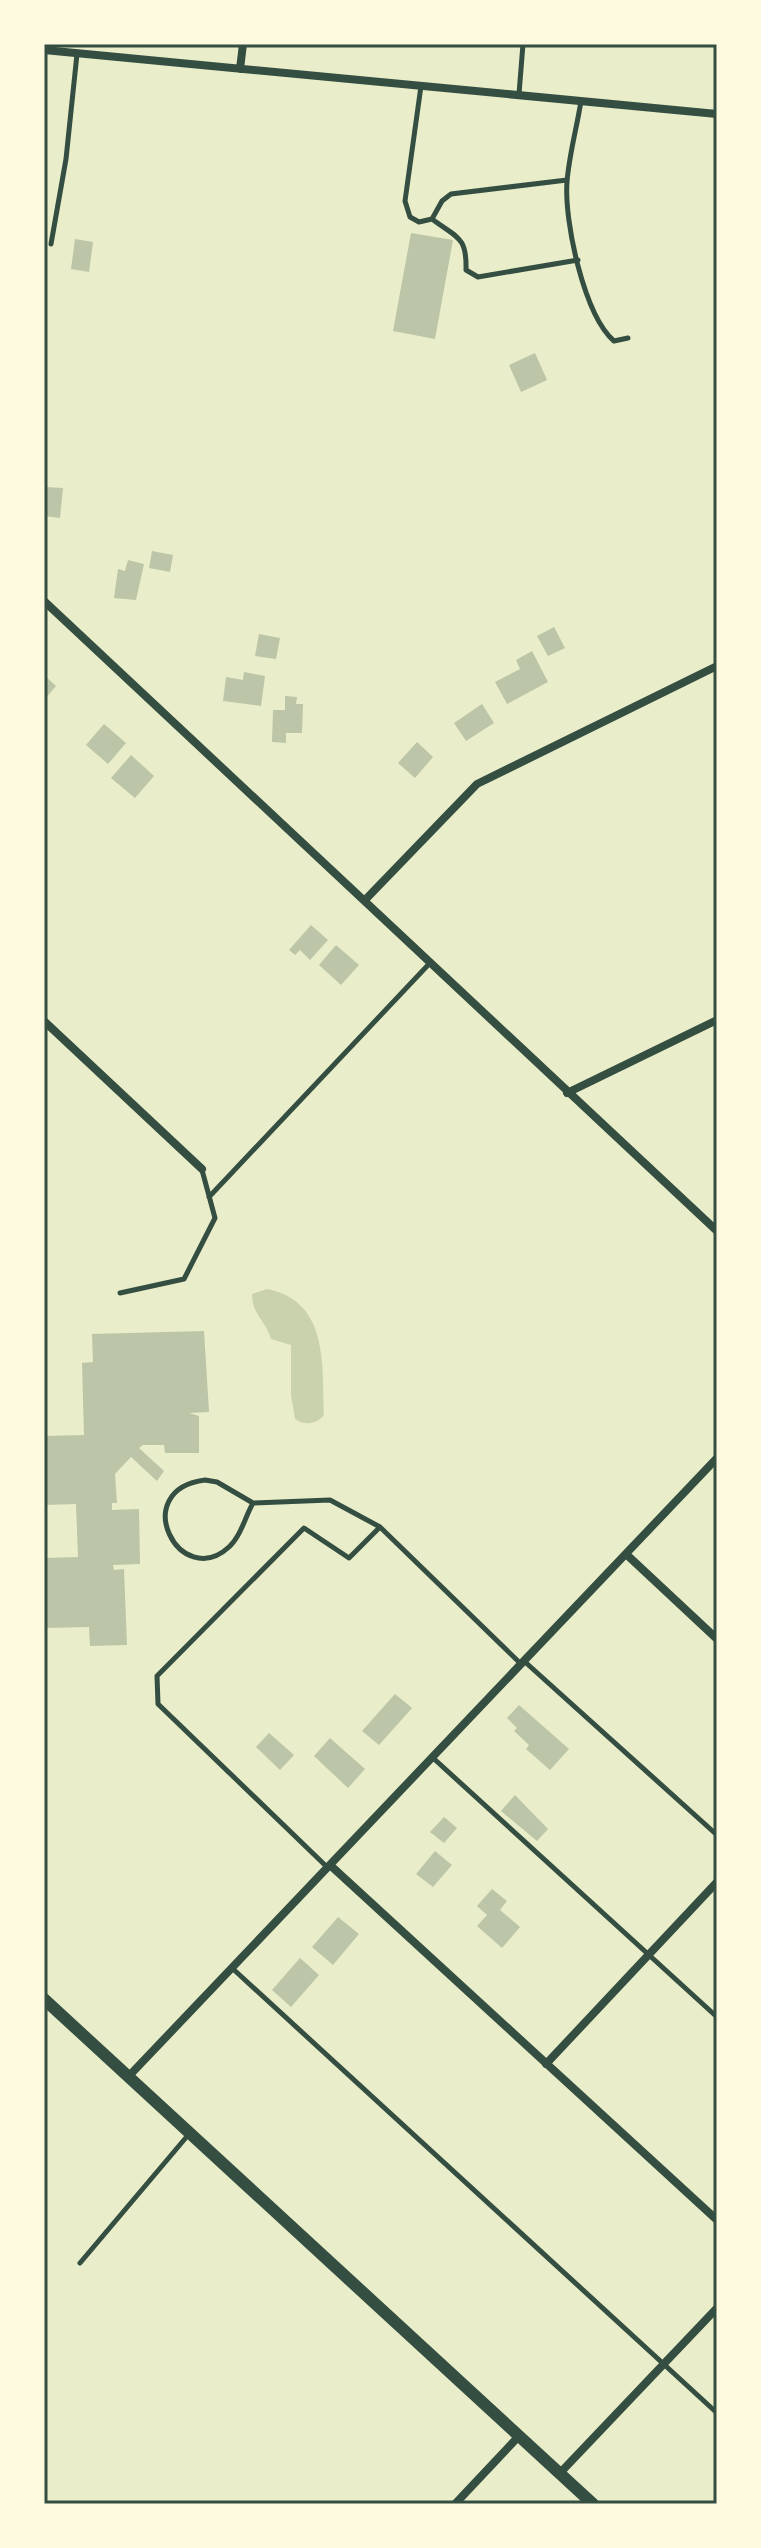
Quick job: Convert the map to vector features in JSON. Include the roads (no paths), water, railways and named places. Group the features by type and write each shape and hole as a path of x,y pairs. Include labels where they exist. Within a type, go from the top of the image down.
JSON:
{"street":[{"path":"240,69 243,44"},
{"path":"44,50 717,114"},
{"path":"44,601 717,1231"},
{"path":"365,900 477,784 717,666"},
{"path":"567,1093 717,1020"},
{"path":"44,1021 202,1169"},
{"path":"128,2077 717,1458"},
{"path":"626,1554 717,1639"},
{"path":"329,1866 717,2220"},
{"path":"546,2064 717,1882"},
{"path":"44,1999 593,2504"},
{"path":"560,2473 717,2308"},
{"path":"455,2504 519,2436"}],"lane":[{"path":"51,244 82,54 88,44"},
{"path":"519,95 523,44"},
{"path":"421,86 405,201 410,217 419,222 432,219 461,239 467,250 466,270 478,277 578,260"},
{"path":"581,101 567,180 572,235 604,332 614,341 628,338"},
{"path":"432,219 442,201 451,194 567,180"},
{"path":"209,1197 429,964"},
{"path":"120,1293 184,1279 215,1218 202,1169"},
{"path":"253,1503 232,1545 209,1557 183,1552 167,1532 167,1506 173,1495 193,1481 217,1482 253,1503 330,1500 380,1527 523,1663 717,1835"},
{"path":"329,1866 158,1704 157,1676 304,1528 349,1558 380,1527"},
{"path":"432,1757 717,2017"},
{"path":"232,1968 717,2413"},
{"path":"80,2263 189,2133"}]}
